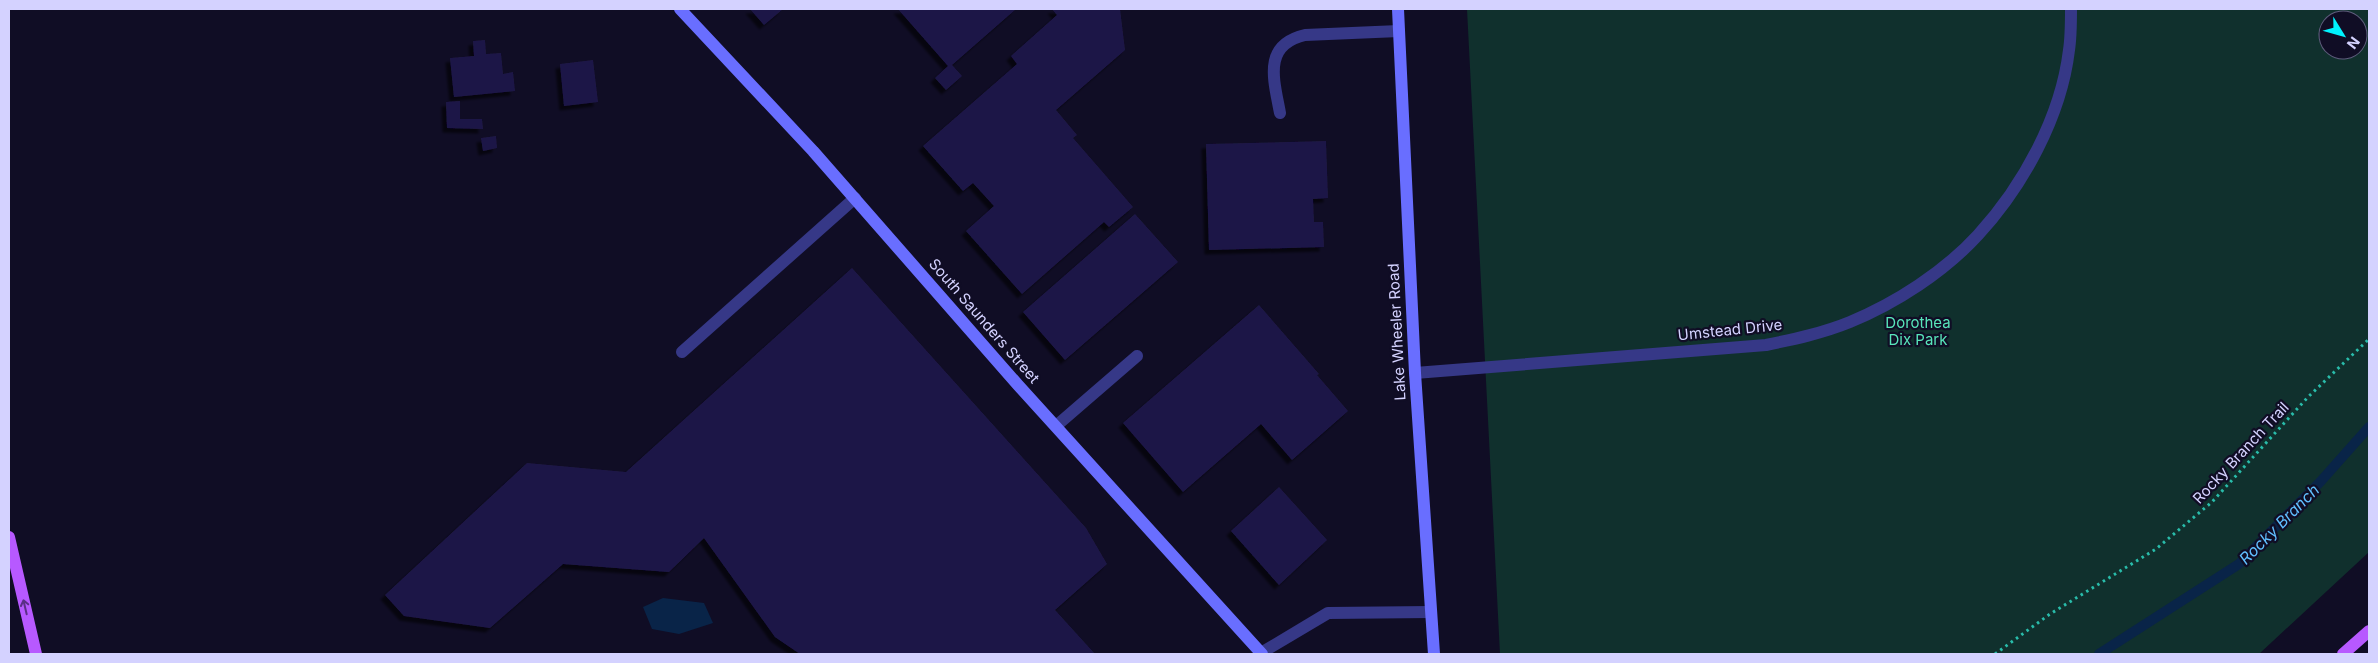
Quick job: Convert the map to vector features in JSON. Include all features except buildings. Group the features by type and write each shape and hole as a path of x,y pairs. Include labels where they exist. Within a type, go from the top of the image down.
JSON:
{"main road":[{"name":"South Saunders Street","path":"680,9 855,198 1261,654"},
{"name":"Lake Wheeler Road","path":"1398,9 1415,373 1434,654"},
{"path":"9,537 36,654"},
{"path":"2343,654 2369,630"}],"street":[{"name":"Umstead Drive","path":"1415,373 1766,345 1812,335 1851,322 1881,307 1914,287 1955,257 1978,235 2022,176 2046,131 2061,90 2069,51 2072,9"},
{"path":"1280,112 1274,83 1274,61 1277,52 1293,38 1305,35 1400,31"},
{"path":"682,352 855,198"},
{"path":"1056,426 1137,356"},
{"path":"1261,654 1328,612 1431,612"}],"path":[{"name":"Rocky Branch Trail","path":"1995,654 2050,614 2156,549 2212,502 2308,397 2369,339"}],"green space":[{"name":"Dorothea Dix Park","path":"1467,9 2369,9 2369,552 2259,654 1500,654"}],"water":[{"path":"663,598 704,603 713,623 679,634 652,629 643,607"}],"waterway":[{"name":"Rocky Branch","path":"2099,654 2239,564 2321,481 2369,427"}]}
